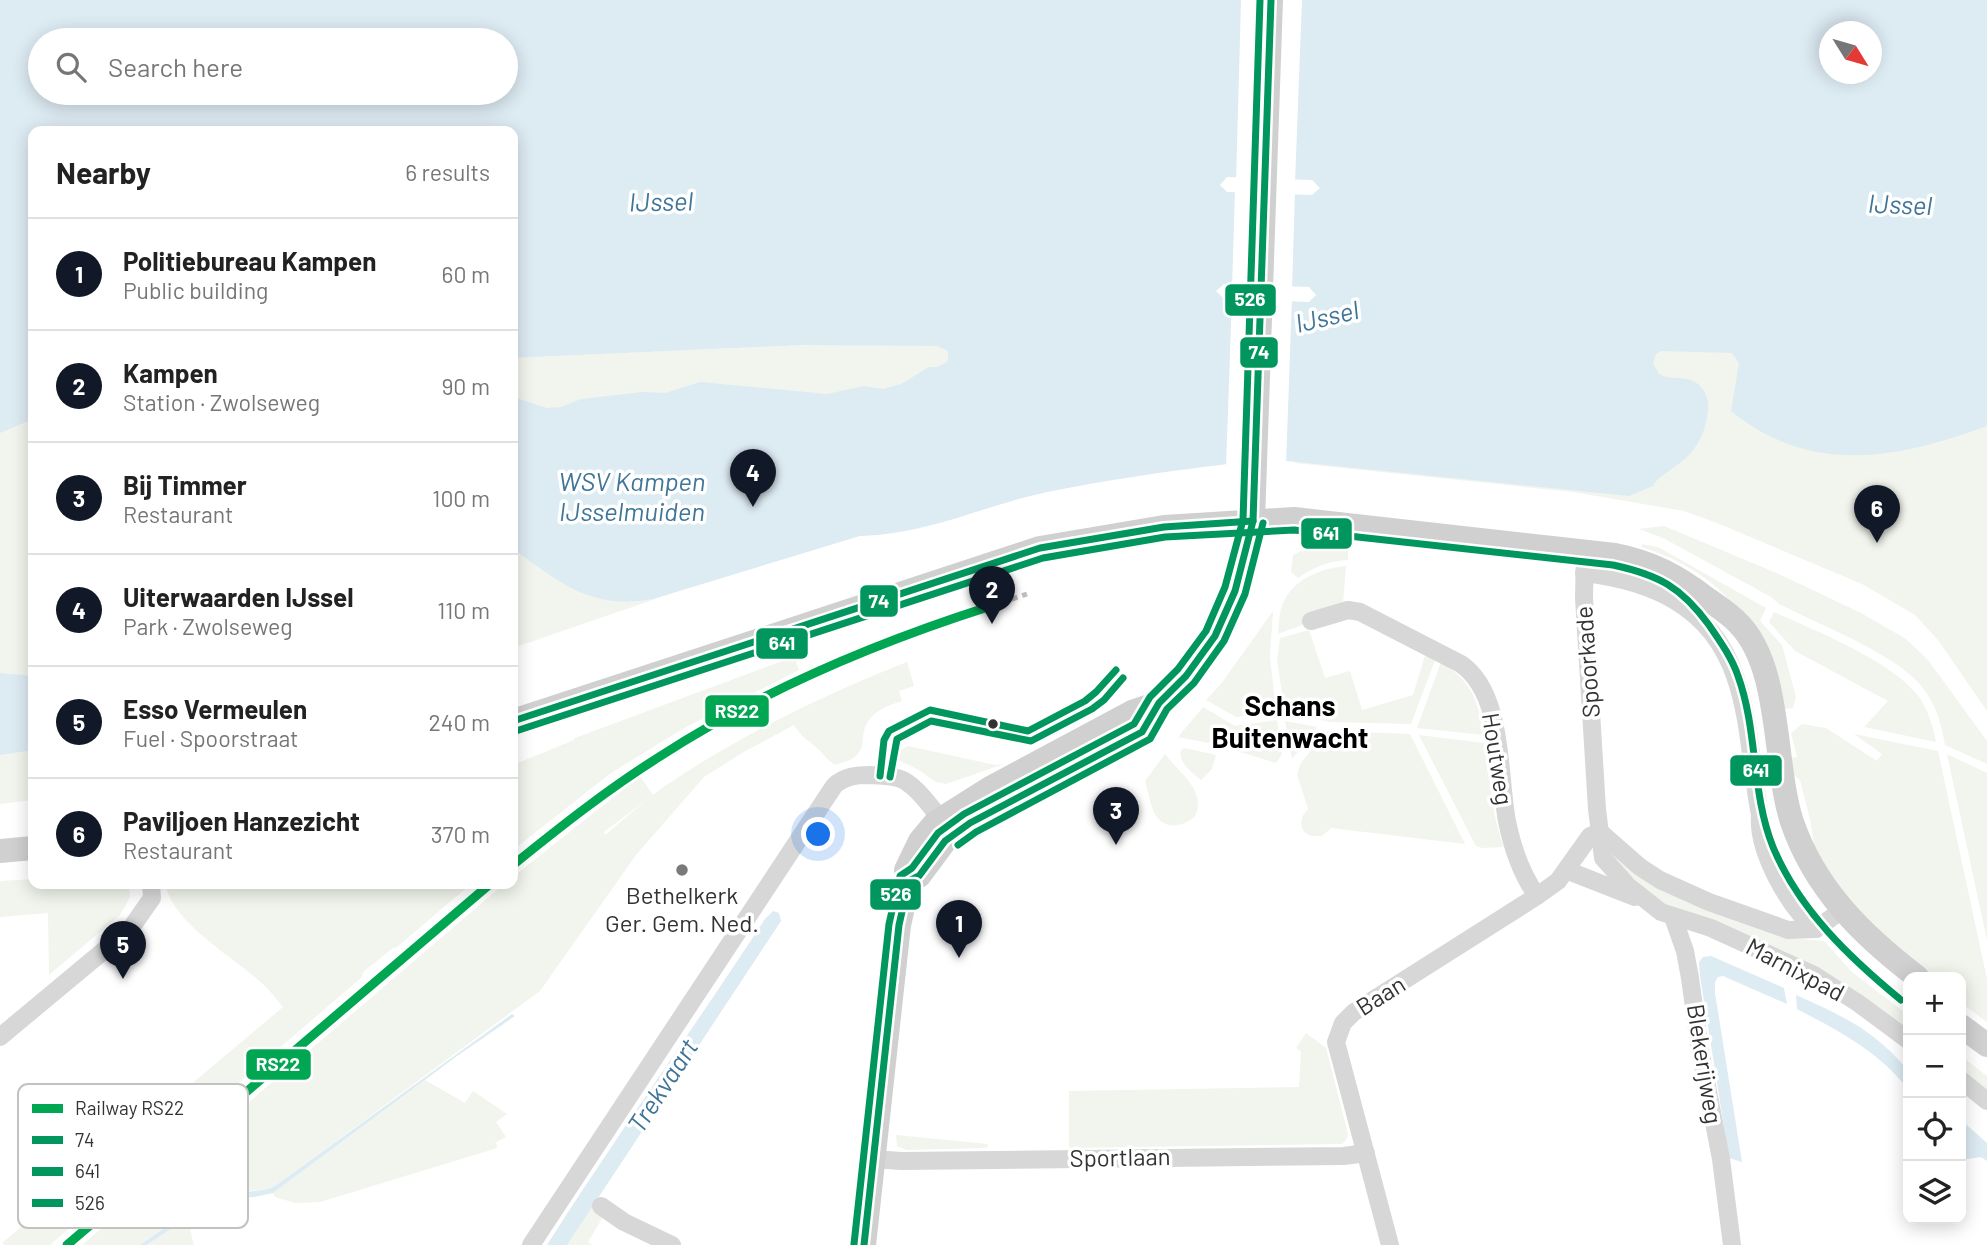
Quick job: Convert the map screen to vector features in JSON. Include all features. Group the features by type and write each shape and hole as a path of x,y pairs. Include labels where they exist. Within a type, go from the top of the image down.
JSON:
{"main road":[{"path":"864,1245 899,925 909,881 919,876 937,850 946,827 970,823 1142,732 1159,703 1195,665 1219,629 1235,591 1253,521 1271,0"},
{"path":"518,719 1040,548 1164,527 1294,519 1584,562 1627,558 1653,565 1674,575 1698,592 1731,639 1748,671 1774,819 1794,867 1829,920 1866,958 1903,988"},
{"path":"0,851 28,848"},
{"path":"1829,920 1866,936 1911,972"}],"street":[{"path":"1584,562 1656,590 1680,604 1712,634 1730,663 1771,798"},
{"name":"Spoorkade","path":"1584,562 1600,832"},
{"name":"Houtweg","path":"1311,621 1348,610 1360,612 1461,664 1477,679 1485,693 1492,717 1507,825 1524,876 1536,896"},
{"path":"531,1245 834,786 843,779 861,775 898,778 911,786 946,827"},
{"path":"1600,832 1603,858 1628,886 1645,900 1674,917"},
{"path":"1600,832 1640,867 1709,902 1788,930 1829,920"},
{"name":"Baan","path":"1390,1245 1336,1042 1343,1023 1354,1012 1558,881 1590,836 1600,832"},
{"path":"1566,870 1645,900"},
{"path":"0,1037 131,928 152,898 151,889"},
{"name":"Marnixpad","path":"1674,917 1711,928 1814,975 1903,1036"},
{"name":"Blekerijweg","path":"1674,917 1690,978 1700,1050 1721,1159 1732,1245"},
{"path":"1966,1084 1987,1101"},
{"name":"Sportlaan","path":"874,1159 916,1161 1344,1156 1366,1153"},
{"path":"601,1206 624,1222 672,1245"}],"shaded area":[{"name":"WSV Kampen IJsselmuiden","path":"805,345 1229,346 1166,468 1052,489 868,532 728,574 518,646 518,358"},
{"path":"1297,347 1987,353 1987,711 1938,640 1915,615 1862,584 1684,511 1573,492 1295,463"},
{"path":"28,377 28,801 0,804 0,378"},
{"path":"1664,526 1781,575 1861,613 1906,639 1928,660 1987,741 1987,764 1945,745 1932,703 1923,688 1904,670 1871,649 1779,604 1771,597 1665,539 1639,529"},
{"path":"1642,544 1658,547 1766,608 1760,621 1782,645 1796,697 1793,708 1782,709 1748,629 1734,605 1698,573 1641,547"},
{"path":"1301,551 1348,551 1348,560 1321,565 1298,578 1291,572 1293,555"},
{"path":"1346,566 1343,603 1305,613 1308,623 1278,634 1282,605 1295,586 1319,572"},
{"path":"1273,611 1270,657 1276,712 1236,717 1206,700 1221,684"},
{"path":"1774,612 1852,648 1891,671 1919,697 1932,724 1936,742 1864,727 1888,701 1795,651 1769,622"},
{"path":"1309,630 1325,678 1350,671 1362,710 1413,695 1425,656 1435,660 1411,724 1331,722 1285,713 1277,660 1280,638"},
{"path":"809,651 810,655 796,662 799,670 686,727 611,773 518,846 518,763 575,738"},
{"path":"907,662 914,686 899,691 902,701 874,714 866,724 861,750 851,759 835,765 802,736 794,725 704,777 636,855 540,991 275,1186 248,1191 248,1103 497,890 518,889 518,873 640,776 653,795 604,832 605,835 660,790 725,748 845,688"},
{"path":"1441,662 1460,677 1472,693 1484,735 1417,728"},
{"path":"1203,707 1235,726 1277,720 1282,754 1276,763 1214,744 1178,737"},
{"path":"1285,721 1317,727 1292,759"},
{"path":"1802,724 1826,728 1877,761 1882,754 1854,734 1938,751 1987,979 1987,1022 1966,1007 1966,972 1921,972 1877,938 1817,863 1800,780 1787,770 1785,759 1797,757 1791,733"},
{"path":"1327,731 1410,734 1465,844 1331,828 1322,836 1311,836 1304,832 1302,820 1308,809 1297,774 1301,763"},
{"path":"1419,735 1484,743 1495,817 1503,847 1476,846"},
{"path":"908,746 995,765 1004,764 946,784 936,782 896,759 898,751"},
{"path":"1185,748 1216,755 1212,769 1201,780 1186,767 1182,759 1181,750"},
{"path":"1165,754 1190,783 1197,799 1195,816 1180,825 1164,823 1155,814 1145,781"},
{"path":"1947,754 1987,773 1987,940"},
{"path":"1610,850 1707,911 1779,937 1824,941 1852,972 1903,1011 1903,1030 1659,902 1611,858"},
{"path":"28,879 28,889 129,889 130,897 120,915 49,975 48,913 0,917 0,881"},
{"path":"168,889 465,889 363,972 362,977 237,1084 191,1084 283,1007 260,981 189,924"},
{"path":"1306,1033 1326,1048 1348,1134 1342,1144 1069,1148 1069,1091 1299,1087 1301,1052 1296,1048"},
{"path":"1966,1060 1987,1076 1987,1093 1966,1077"},
{"path":"425,1080 465,1103 473,1091 507,1114 496,1122 506,1137 495,1143 498,1146 494,1149 320,1202 295,1203 275,1197 273,1193"},
{"path":"896,1135 988,1144 987,1148 907,1150 897,1146"},
{"path":"592,1206 604,1215 588,1242 592,1245 567,1245"},
{"path":"20,1228 70,1228 50,1245 2,1243"},
{"path":"102,1228 162,1228 140,1245 82,1245"},
{"path":"170,1228 193,1228 190,1230 194,1245 148,1245"}],"water":[{"name":"IJssel","path":"0,0 1987,0 1987,426 1920,447 1888,453 1823,453 1792,445 1761,432 1731,411 1739,363 1732,353 1661,351 1656,354 1653,363 1659,374 1691,380 1698,384 1707,398 1707,420 1698,443 1681,462 1659,478 1653,486 1629,496 1287,461 1235,463 1047,492 932,525 860,536 653,599 611,601 577,591 518,553 518,399 547,408 561,407 581,399 642,392 665,393 700,382 827,394 864,386 883,389 901,384 929,367 938,367 948,361 948,351 937,346 805,345 518,358 518,126 28,126 28,421 0,433","holes":["1227,177 1312,180 1320,188 1312,195 1227,192 1220,185","1224,284 1309,287 1316,295 1309,302 1224,299 1216,291"]},
{"path":"0,673 28,676 28,751 0,755"},
{"name":"Trekvaart","path":"773,911 779,913 781,921 567,1245 547,1245 765,919"},
{"path":"1711,956 1784,988 1787,1004 1723,976 1718,977 1715,982 1742,1162 1729,1158 1700,976 1699,962 1703,957"},
{"path":"1796,995 1870,1034 1903,1065 1903,1084 1871,1053 1797,1009"},
{"path":"512,1014 515,1016 273,1193 248,1197 248,1192 275,1186"},
{"path":"1966,1124 1987,1143 1987,1161 1981,1157 1966,1159"},
{"path":"163,1228 172,1228 147,1245 140,1245"}],"pier":[{"path":"1241,0 1302,0 1295,183 1236,181"},
{"path":"1235,189 1295,191 1292,290 1232,288"},
{"path":"1232,296 1292,298 1286,465 1226,467"}],"railway":[{"path":"988,607 1027,594"}],"rail line":[{"name":"RS22","path":"518,861 621,782 737,711 860,653 988,607"},
{"name":"RS22","path":"248,1091 484,889"},
{"name":"RS22","path":"67,1245 87,1228"}],"transit line":[{"name":"526","path":"854,1244 889,924 900,876 912,868 938,833 964,814 1134,724 1150,697 1178,669 1206,631 1225,587 1243,520 1260,0"},
{"name":"74","path":"864,1245 899,925 909,881 919,876 945,841 970,823 1142,732 1159,703 1186,676 1215,636 1235,591 1253,521 1271,0"},
{"name":"74","path":"518,719 1040,548 1164,527 1253,521"},
{"name":"641","path":"958,845 976,832 1150,739 1167,709 1194,683 1224,641 1245,594 1263,523"},
{"name":"641","path":"518,730 1043,558 1165,537 1294,530 1613,565 1643,573 1668,584 1689,601 1717,637 1735,669 1744,697 1761,805 1773,847 1784,870 1811,912 1845,950 1901,1000"},
{"name":"74","path":"880,776 884,740 889,731 930,710 1028,731 1085,701 1116,670"},
{"name":"641","path":"890,777 897,739 931,721 1031,741 1092,709 1104,700 1123,678"}],"place":[{"name":"Uiterwaarden IJssel","path":"753,507"},
{"name":"Paviljoen Hanzezicht","path":"1877,543"},
{"name":"Kampen","path":"992,624"},
{"name":"Bij Timmer","path":"1116,845"},
{"name":"Bethelkerk Ger. Gem. Ned.","path":"682,870"},
{"name":"Politiebureau Kampen","path":"959,958"},
{"name":"Esso Vermeulen","path":"123,979"}],"district":[{"name":"Schans Buitenwacht","path":"1290,722"}]}
